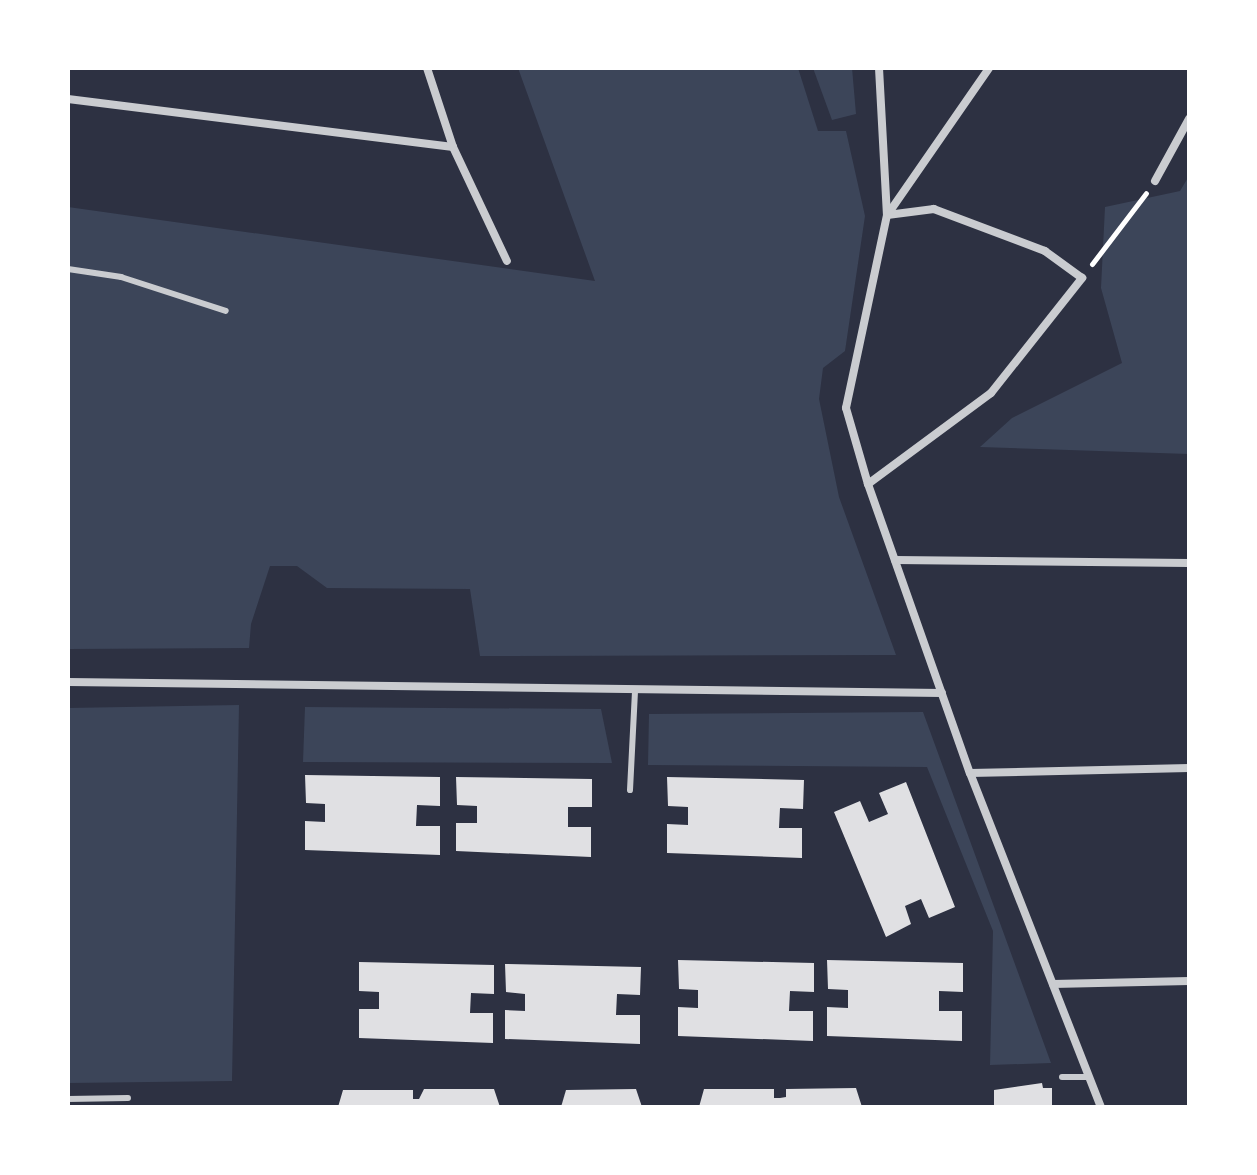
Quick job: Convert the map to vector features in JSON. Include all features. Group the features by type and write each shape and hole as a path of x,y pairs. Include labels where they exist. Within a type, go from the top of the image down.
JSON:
{"street":[{"path":"427,68 453,147 507,261"},
{"path":"879,68 887,215 846,408 868,484 970,773 1101,1107"},
{"path":"887,215 989,68"},
{"path":"68,99 453,147"},
{"path":"1155,181 1189,119"},
{"path":"868,484 991,393 1082,278 1045,251 934,209 887,215"},
{"path":"895,560 1189,563"},
{"path":"68,682 942,693"},
{"path":"970,773 1189,768"},
{"path":"1053,984 1189,981"}],"lane":[{"path":"68,269 121,277 226,311"},
{"path":"630,790 635,691"},
{"path":"1062,1077 1089,1077"},
{"path":"68,1099 128,1098"}],"path":[{"path":"1082,278 1155,181"}],"shaded area":[{"path":"518,68 798,68 818,131 846,131 865,216 845,351 823,368 819,399 839,497 896,655 480,656 470,589 327,588 297,566 270,566 251,624 249,648 68,649 68,207 595,281"},
{"path":"813,68 852,68 856,114 832,120"},
{"path":"1189,176 1189,454 980,447 1012,418 1122,363 1101,288 1105,207 1180,191"},
{"path":"239,705 232,1081 68,1083 68,708"},
{"path":"305,707 601,709 612,763 303,762"},
{"path":"923,712 1051,1063 990,1065 993,931 927,767 648,765 649,714"}],"building":[{"path":"305,775 440,777 440,806 417,805 416,826 440,826 440,855 305,850 305,821 325,822 325,804 306,803"},
{"path":"456,777 592,779 592,807 568,807 568,827 591,827 591,857 456,851 456,823 477,823 477,806 457,805"},
{"path":"667,777 804,780 803,809 780,808 779,828 802,828 802,858 667,853 667,824 688,825 688,807 668,806"},
{"path":"906,782 955,907 929,918 921,899 905,906 911,924 886,937 834,812 860,801 869,822 888,814 879,793"},
{"path":"678,960 814,963 814,992 790,991 789,1011 813,1011 813,1041 678,1036 678,1007 698,1008 698,990 679,989"},
{"path":"827,960 963,963 963,992 939,991 939,1011 962,1011 962,1041 827,1036 827,1007 848,1008 848,990 828,989"},
{"path":"359,962 494,965 494,994 471,993 470,1013 493,1013 493,1043 359,1038 359,1009 379,1009 379,992 359,991"},
{"path":"505,964 641,967 640,995 617,994 616,1015 640,1015 640,1044 505,1039 505,1010 525,1011 525,994 506,992"},
{"path":"1042,1083 1043,1088 1052,1088 1052,1107 994,1107 994,1090"},
{"path":"856,1088 862,1107 699,1107 704,1089 774,1089 774,1098 780,1098 786,1097 786,1089"},
{"path":"424,1089 494,1089 500,1107 338,1107 343,1090 413,1090 413,1099 419,1099"},
{"path":"636,1089 642,1107 561,1107 566,1090"}]}
